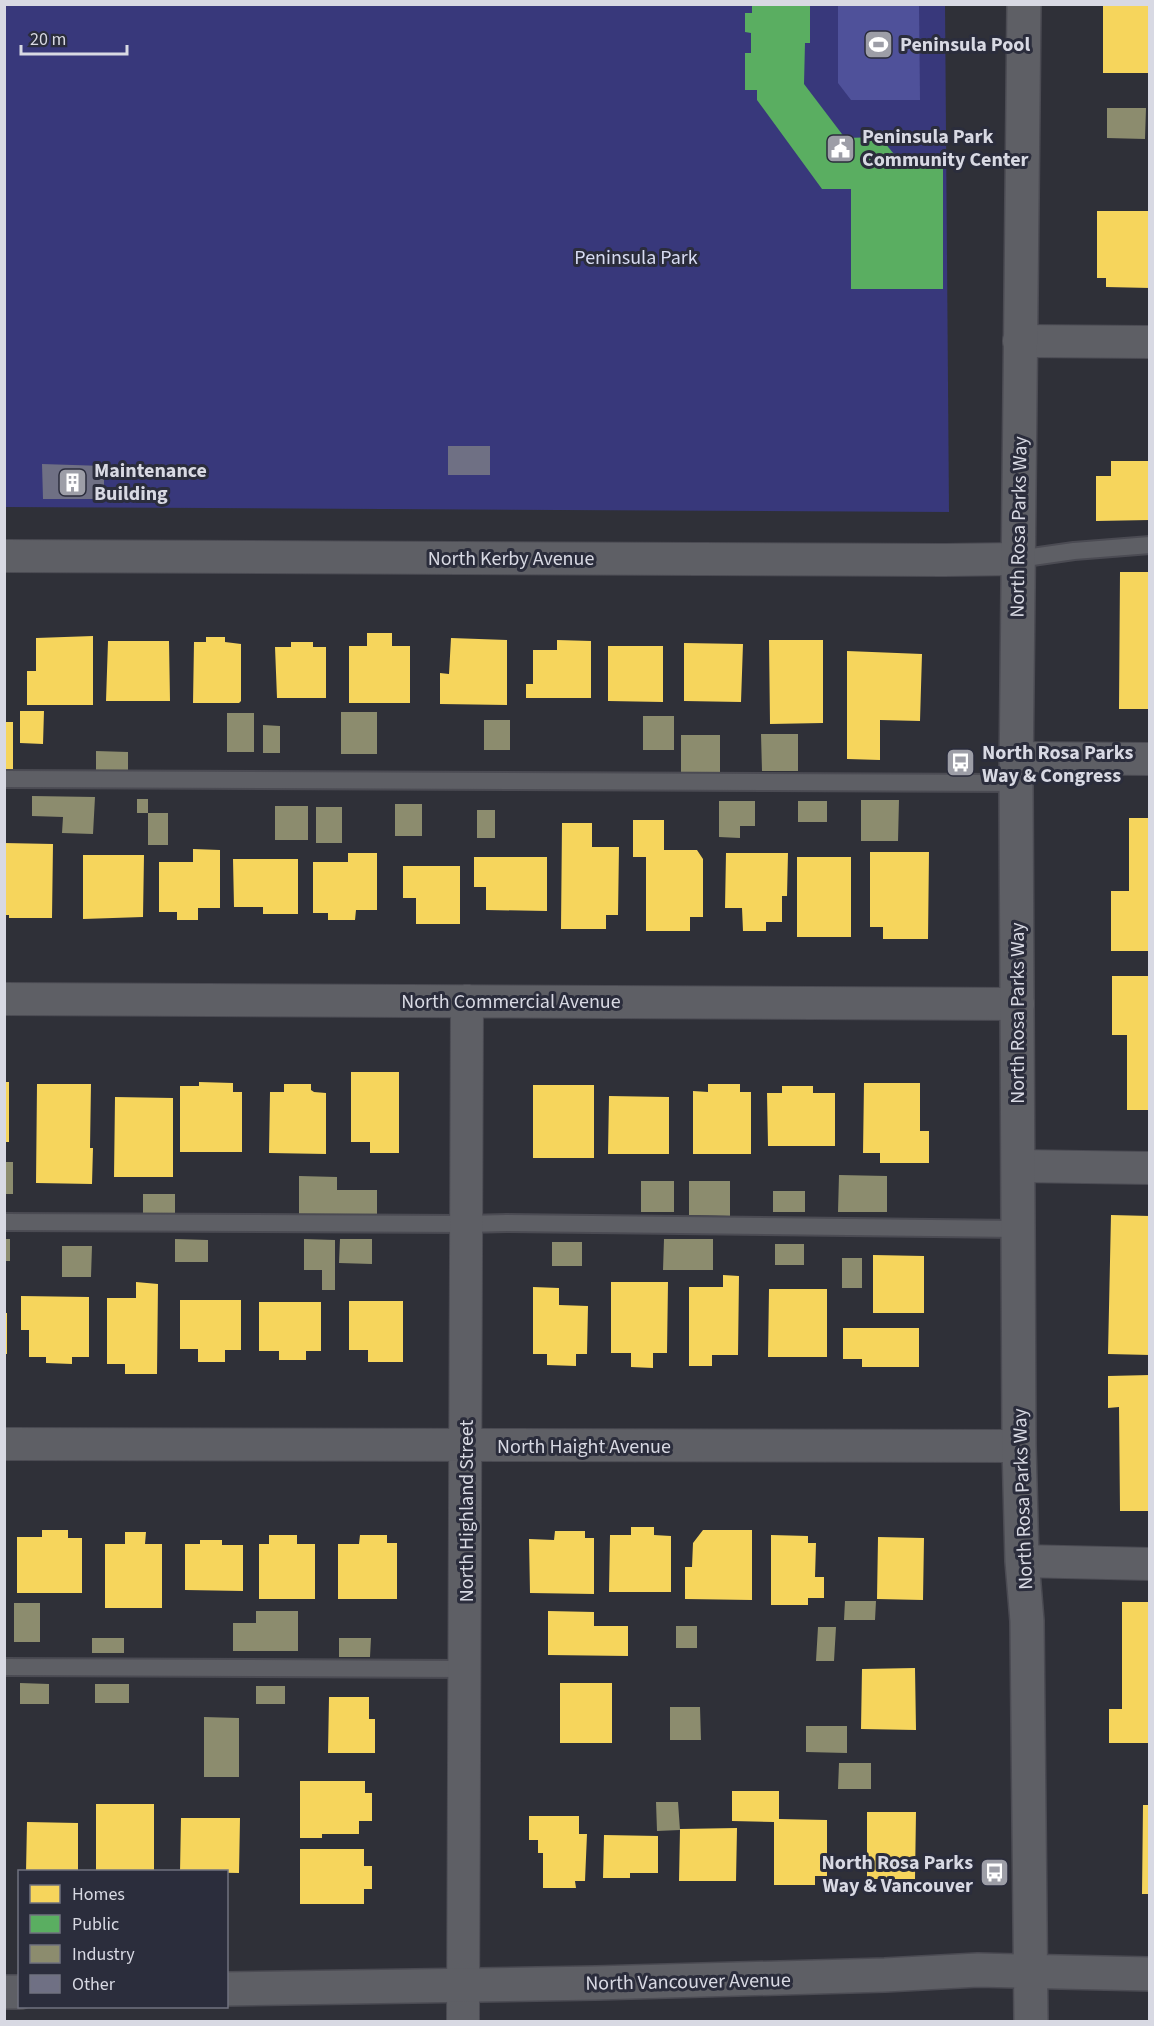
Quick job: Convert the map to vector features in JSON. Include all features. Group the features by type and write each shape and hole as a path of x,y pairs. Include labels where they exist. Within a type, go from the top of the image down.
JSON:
{"street":[{"name":"North Rosa Parks Way","path":"1024,4 1016,770 1019,1446 1028,1665 1030,2022"},
{"path":"1019,341 1149,342"},
{"name":"North Kerby Avenue","path":"4,556 1018,559"},
{"path":"1016,770 1149,759"},
{"name":"North Commercial Avenue","path":"4,999 1018,1004"},
{"name":"North Highland Street","path":"463,2022 467,1001"},
{"path":"1018,1166 1149,1168"},
{"name":"North Haight Avenue","path":"4,1444 1019,1446"},
{"path":"1022,1561 1149,1564"},
{"name":"North Vancouver Avenue","path":"228,1989 885,1975 978,1970 1149,1974"}],"lane":[{"path":"1018,559 1074,550 1149,545"},
{"path":"4,778 1016,770"},
{"path":"4,1222 531,1223 1019,1228"},
{"path":"4,1667 465,1669"}],"green space":[{"name":"Peninsula Park","path":"5,5 945,5 949,512 5,507"}],"shaded area":[{"name":"Peninsula Pool","path":"838,5 919,5 920,100 851,100 838,83"}],"building: Homes":[{"path":"1103,4 1150,4 1150,73 1103,73"},
{"path":"1097,211 1150,211 1150,288 1106,287 1106,278 1097,278"},
{"path":"1111,461 1150,461 1150,520 1096,521 1096,476 1111,476"},
{"path":"1120,572 1150,572 1150,709 1119,709"},
{"path":"367,633 392,633 392,646 410,646 410,703 349,703 349,646 367,646"},
{"path":"93,636 93,705 27,705 27,671 36,671 36,638"},
{"path":"206,637 225,637 225,642 241,644 241,701 239,703 193,703 194,642 206,642"},
{"path":"451,638 507,640 507,705 440,704 440,673 449,674"},
{"path":"557,640 591,641 591,698 526,698 526,684 533,684 533,650 557,650"},
{"path":"769,640 823,640 823,723 770,724"},
{"path":"108,641 169,641 170,701 106,701"},
{"path":"291,642 313,642 313,647 326,647 326,698 277,698 275,647 291,647"},
{"path":"684,643 743,644 741,702 684,701"},
{"path":"608,646 663,646 663,702 608,701"},
{"path":"847,651 922,654 920,721 880,720 880,760 847,759"},
{"path":"20,711 44,711 43,744 20,743"},
{"path":"4,722 13,722 13,771 4,771"},
{"path":"1129,818 1150,818 1150,951 1111,951 1111,891 1129,891"},
{"path":"633,820 664,820 664,850 697,850 703,859 703,917 690,917 690,931 646,931 646,857 633,857"},
{"path":"562,823 592,823 592,847 619,847 618,915 606,915 606,929 561,929"},
{"path":"4,843 53,844 52,918 9,918 9,915 4,915"},
{"path":"193,849 220,850 220,908 198,908 198,920 177,920 177,912 159,912 159,862 193,862"},
{"path":"870,852 929,852 928,939 883,939 883,927 870,927"},
{"path":"348,853 377,853 377,910 356,910 355,920 328,920 328,913 313,913 313,862 348,862"},
{"path":"726,853 788,853 787,896 782,896 782,922 766,922 766,931 743,931 742,908 725,908"},
{"path":"83,855 144,855 143,917 83,919"},
{"path":"474,857 547,857 547,911 486,910 486,887 474,887"},
{"path":"797,857 851,857 851,937 797,937"},
{"path":"233,859 298,859 298,914 263,914 263,907 234,907"},
{"path":"403,866 460,866 460,924 416,924 416,898 403,898"},
{"path":"1112,976 1150,976 1150,1110 1127,1110 1127,1035 1112,1035"},
{"path":"351,1072 399,1072 399,1153 370,1153 370,1142 351,1142"},
{"path":"4,1082 9,1082 9,1142 4,1142"},
{"path":"199,1082 233,1083 233,1092 242,1092 242,1152 180,1152 180,1086 199,1086"},
{"path":"864,1083 920,1083 920,1131 929,1131 929,1163 880,1163 880,1153 863,1153"},
{"path":"37,1084 91,1084 92,1184 36,1183"},
{"path":"284,1084 311,1084 311,1090 314,1092 326,1093 326,1154 269,1153 270,1092 284,1092"},
{"path":"708,1084 740,1084 740,1092 751,1092 751,1154 693,1154 693,1091 708,1092"},
{"path":"533,1085 594,1085 594,1158 533,1158"},
{"path":"782,1086 813,1086 813,1093 835,1093 835,1146 768,1146 767,1093 782,1093"},
{"path":"609,1096 669,1097 669,1154 608,1154"},
{"path":"115,1097 173,1098 173,1177 114,1177"},
{"path":"1111,1215 1150,1216 1150,1355 1108,1354"},
{"path":"873,1255 924,1256 924,1313 873,1313"},
{"path":"723,1275 739,1276 738,1355 712,1355 712,1366 689,1366 689,1287 723,1287"},
{"path":"136,1282 158,1284 157,1374 125,1374 125,1364 107,1364 107,1298 136,1298"},
{"path":"611,1282 668,1282 667,1353 653,1353 653,1368 631,1367 631,1353 611,1353"},
{"path":"533,1287 559,1288 559,1305 588,1306 587,1354 576,1354 576,1366 547,1365 547,1354 533,1354"},
{"path":"769,1289 827,1289 827,1357 768,1357"},
{"path":"21,1296 89,1297 89,1357 72,1357 72,1364 46,1363 46,1357 29,1357 29,1330 21,1330"},
{"path":"180,1300 241,1300 241,1350 225,1350 225,1362 198,1362 198,1349 180,1349"},
{"path":"349,1301 403,1301 403,1362 368,1362 368,1350 349,1350"},
{"path":"259,1302 321,1302 321,1351 306,1351 306,1360 279,1360 279,1351 259,1351"},
{"path":"4,1313 7,1313 7,1354 4,1354"},
{"path":"843,1328 919,1328 919,1367 862,1367 862,1359 843,1359"},
{"path":"1150,1375 1150,1511 1120,1511 1119,1407 1108,1408 1108,1376"},
{"path":"631,1527 654,1527 654,1535 671,1536 671,1592 609,1592 610,1535 631,1535"},
{"path":"42,1530 68,1530 68,1538 82,1538 82,1593 17,1593 17,1537 42,1537"},
{"path":"703,1530 752,1530 752,1600 685,1599 685,1567 692,1567 693,1543"},
{"path":"555,1531 585,1531 585,1538 594,1538 594,1594 530,1593 529,1539 554,1540"},
{"path":"125,1532 146,1532 145,1544 162,1544 162,1608 105,1608 105,1544 125,1544"},
{"path":"269,1535 297,1535 297,1544 315,1544 315,1599 259,1599 259,1544 269,1544"},
{"path":"360,1535 387,1535 387,1543 397,1543 397,1599 338,1599 338,1544 359,1544"},
{"path":"771,1535 808,1536 808,1543 816,1543 815,1577 824,1577 824,1598 808,1598 808,1605 771,1605"},
{"path":"878,1537 924,1538 923,1600 877,1599"},
{"path":"200,1540 222,1540 222,1545 243,1545 243,1591 185,1590 185,1544 200,1544"},
{"path":"1122,1602 1150,1602 1150,1743 1109,1743 1109,1709 1122,1709"},
{"path":"548,1611 594,1612 594,1626 628,1626 628,1656 548,1655"},
{"path":"915,1668 916,1730 861,1729 862,1669"},
{"path":"560,1683 612,1683 612,1743 560,1743"},
{"path":"329,1697 369,1697 369,1719 375,1719 375,1753 328,1753"},
{"path":"300,1781 365,1781 365,1793 372,1793 372,1821 359,1821 359,1834 322,1834 322,1838 300,1838"},
{"path":"732,1791 779,1791 779,1819 827,1820 827,1876 815,1876 815,1885 774,1885 774,1822 732,1821"},
{"path":"96,1804 154,1804 154,1870 96,1870"},
{"path":"1143,1805 1150,1805 1150,1894 1142,1894"},
{"path":"867,1812 916,1812 915,1879 867,1879"},
{"path":"529,1816 579,1816 579,1834 587,1834 585,1881 575,1881 576,1888 543,1888 543,1853 538,1853 538,1840 529,1840"},
{"path":"181,1818 240,1818 239,1873 228,1873 228,1870 180,1870"},
{"path":"27,1822 78,1823 78,1870 26,1870"},
{"path":"737,1828 736,1881 679,1881 680,1829"},
{"path":"604,1835 658,1836 658,1873 630,1873 630,1878 603,1878"},
{"path":"300,1849 364,1849 364,1866 372,1866 372,1889 364,1889 364,1904 300,1904"}],"building: Public":[{"name":"Peninsula Park Community Center","path":"752,4 810,4 810,43 805,43 804,84 845,138 880,137 898,159 943,159 943,289 851,289 851,189 822,189 757,100 757,90 745,90 745,53 751,53 751,33 745,32 745,13 752,13"}],"building: Industry":[{"path":"1107,108 1146,108 1145,139 1107,138"},
{"path":"341,712 377,712 377,754 341,754"},
{"path":"227,713 254,713 254,752 227,752"},
{"path":"643,716 674,716 674,750 643,750"},
{"path":"484,720 510,720 510,750 484,750"},
{"path":"263,725 280,726 280,753 263,753"},
{"path":"761,734 798,734 798,771 762,771"},
{"path":"681,735 720,735 720,772 681,772"},
{"path":"96,751 128,752 128,772 96,772"},
{"path":"32,796 95,797 93,834 62,833 63,817 32,816"},
{"path":"137,799 148,799 148,813 137,813"},
{"path":"861,800 899,800 898,841 861,841"},
{"path":"719,801 755,801 755,826 740,826 740,838 719,837"},
{"path":"798,801 827,801 827,822 798,822"},
{"path":"395,804 422,804 422,836 395,836"},
{"path":"275,806 308,806 308,840 275,840"},
{"path":"316,807 342,807 342,843 316,843"},
{"path":"477,810 495,810 495,838 477,838"},
{"path":"148,813 168,813 168,845 148,845"},
{"path":"4,1162 13,1162 13,1194 4,1194"},
{"path":"839,1175 887,1176 887,1212 838,1212"},
{"path":"299,1176 337,1177 337,1190 377,1190 377,1214 299,1214"},
{"path":"641,1181 674,1181 674,1212 641,1212"},
{"path":"689,1181 730,1181 730,1216 689,1215"},
{"path":"773,1191 805,1191 805,1212 773,1212"},
{"path":"143,1194 175,1194 175,1215 143,1215"},
{"path":"4,1239 10,1239 10,1261 4,1261"},
{"path":"175,1239 208,1240 208,1262 175,1262"},
{"path":"304,1239 335,1240 335,1290 322,1290 322,1270 304,1270"},
{"path":"340,1239 372,1239 372,1264 339,1263"},
{"path":"664,1239 713,1239 713,1270 663,1270"},
{"path":"552,1242 582,1242 582,1266 552,1266"},
{"path":"775,1244 804,1244 804,1265 775,1265"},
{"path":"62,1246 92,1246 91,1277 62,1277"},
{"path":"842,1258 862,1258 862,1288 842,1288"},
{"path":"845,1601 876,1601 875,1620 844,1620"},
{"path":"14,1603 40,1603 40,1642 14,1642"},
{"path":"256,1611 298,1611 298,1651 233,1651 233,1623 256,1623"},
{"path":"676,1626 697,1626 697,1648 676,1648"},
{"path":"818,1627 836,1627 834,1661 816,1661"},
{"path":"92,1638 124,1638 124,1653 92,1653"},
{"path":"339,1638 371,1638 370,1657 339,1657"},
{"path":"20,1683 49,1684 49,1704 20,1704"},
{"path":"95,1684 129,1684 129,1703 95,1703"},
{"path":"256,1686 285,1686 285,1704 256,1704"},
{"path":"670,1707 700,1707 701,1740 670,1740"},
{"path":"204,1717 239,1718 239,1777 204,1777"},
{"path":"806,1726 847,1726 847,1753 806,1752"},
{"path":"839,1763 871,1763 871,1789 838,1789"},
{"path":"656,1802 678,1802 680,1830 657,1831"}],"building: Other":[{"path":"448,446 490,446 490,475 448,475"},
{"name":"Maintenance Building","path":"42,464 104,466 104,499 43,499"}],"place":[{"name":"Peninsula Pool","path":"879,44"},
{"name":"Peninsula Park Community Center","path":"841,148"},
{"name":"Maintenance Building","path":"73,482"},
{"name":"North Rosa Parks Way & Congress","path":"961,763"},
{"name":"North Rosa Parks Way & Vancouver","path":"994,1873"}]}
